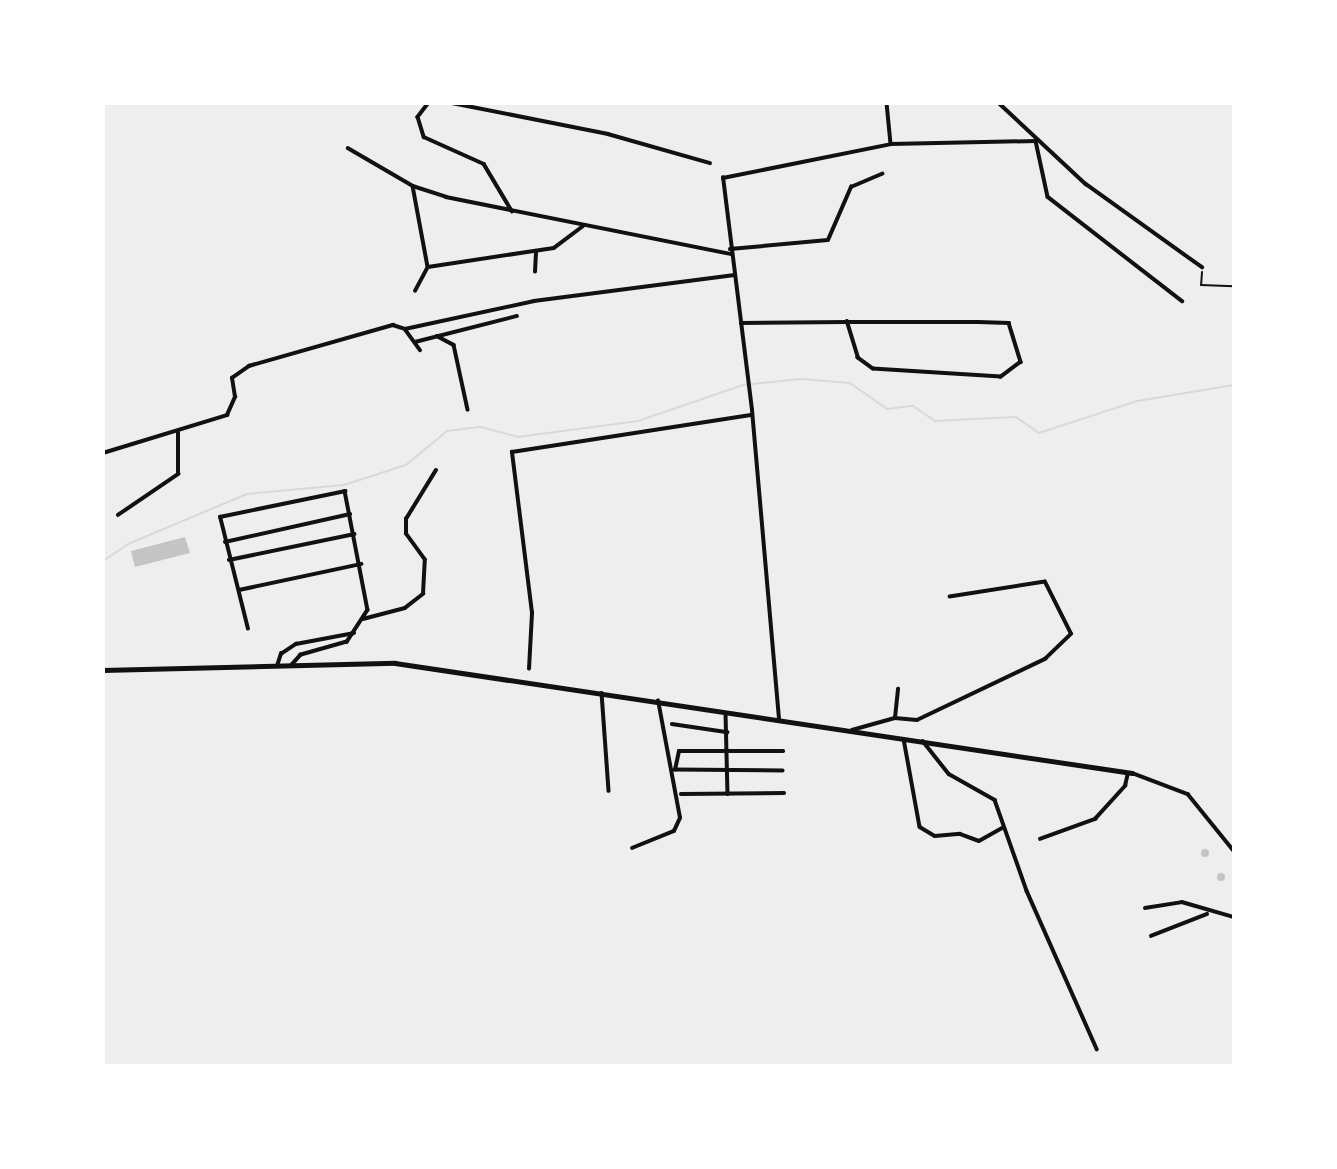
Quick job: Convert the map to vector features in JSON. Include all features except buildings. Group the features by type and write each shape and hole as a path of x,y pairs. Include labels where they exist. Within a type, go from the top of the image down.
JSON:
{"street":[{"path":"429,103 418,117 424,137 484,164 512,211"},
{"path":"452,103 608,134 709,163"},
{"path":"887,103 891,144"},
{"path":"999,103 1036,141 1202,267"},
{"path":"779,719 749,375 721,191 727,174 891,144 1036,141"},
{"path":"1036,141 1048,197 1182,301"},
{"path":"348,148 413,186 583,226 730,252 828,240 851,187 882,174"},
{"path":"413,186 428,267 415,291"},
{"path":"428,267 554,248 583,226"},
{"path":"535,272 536,252"},
{"path":"103,453 177,433 233,411 237,372 380,327 405,329 534,300 734,275"},
{"path":"415,342 517,316"},
{"path":"741,323 847,322 1010,323 1021,365 1001,377 873,369 858,358 847,322"},
{"path":"405,329 420,350"},
{"path":"438,336 454,345 468,410"},
{"path":"529,669 532,613 512,452 753,415"},
{"path":"118,515 178,474 177,433"},
{"path":"363,620 405,608 423,594 425,560 406,534 406,519 436,470"},
{"path":"248,629 229,560 222,514 262,504 345,491 369,604 363,620 345,644 298,656 292,665"},
{"path":"225,542 350,514"},
{"path":"229,560 354,534"},
{"path":"239,590 361,564"},
{"path":"850,730 895,718 917,720 1045,659 1071,634 1045,582 950,597"},
{"path":"277,666 282,652 296,644 354,634"},
{"path":"103,670 395,663 1130,773 1188,793 1234,851"},
{"path":"895,718 898,689"},
{"path":"602,693 609,790"},
{"path":"632,848 674,831 680,818 659,701"},
{"path":"726,711 728,794"},
{"path":"672,724 727,732"},
{"path":"904,739 920,827 935,836 960,834 979,841 1002,828"},
{"path":"923,741 948,774 995,800 1002,828 1097,1049"},
{"path":"783,751 677,751 676,770 728,774 783,771"},
{"path":"1040,839 1095,819 1125,786 1130,773"},
{"path":"681,794 783,793"},
{"path":"1145,908 1182,902 1209,913 1234,918"},
{"path":"1151,936 1209,913"}],"path":[{"path":"1202,267 1201,285 1234,286"}],"shaded area":[{"path":"103,103 1234,103 1234,1066 103,1066"}],"waterway":[{"path":"103,561 128,544 247,494 344,485 406,465 447,431 481,427 518,437 638,421 743,385 802,379 850,383 887,409 913,406 935,421 1016,417 1039,433 1137,401 1234,385"}]}
